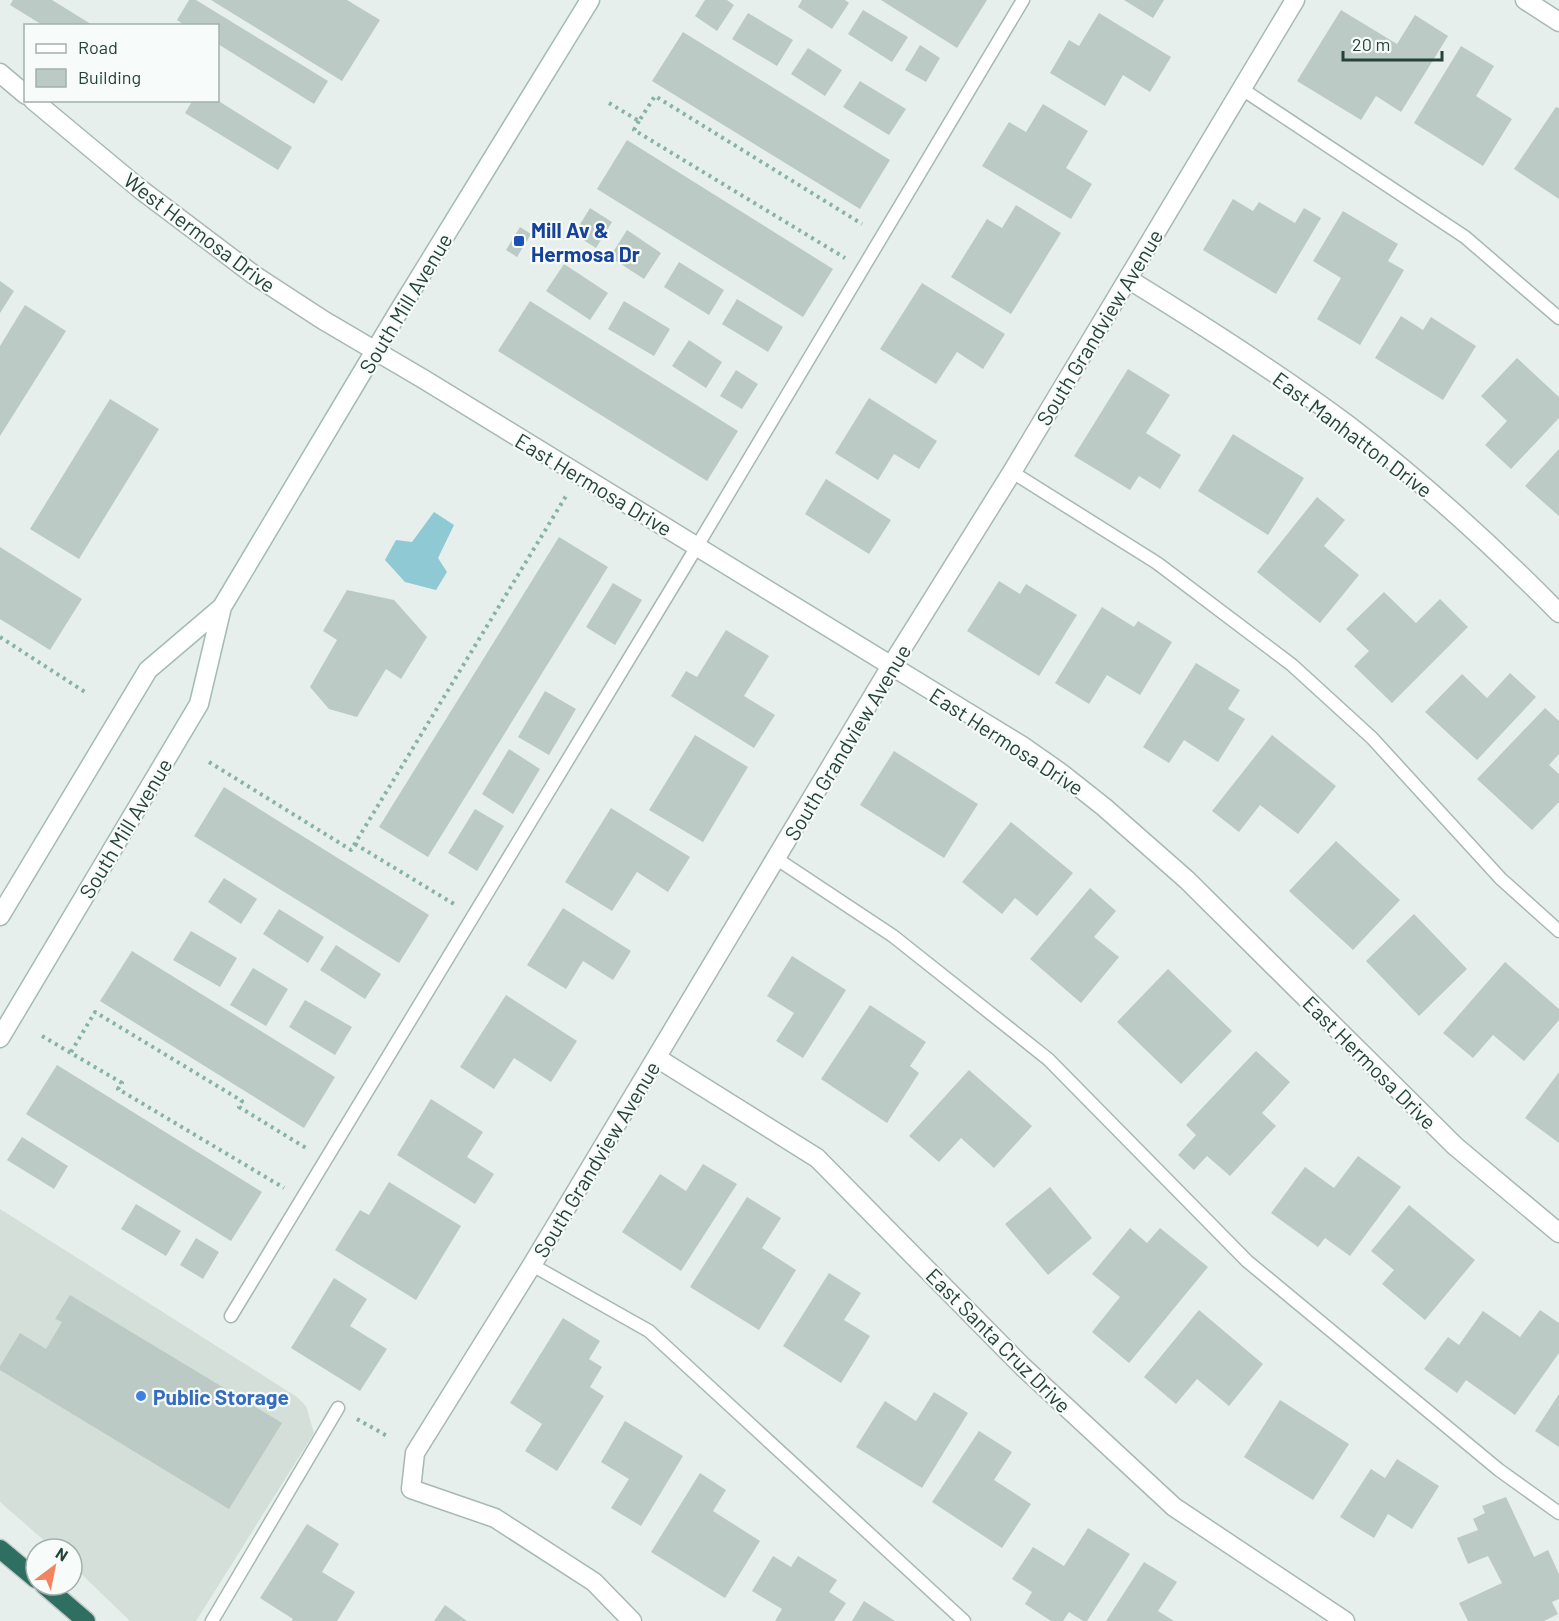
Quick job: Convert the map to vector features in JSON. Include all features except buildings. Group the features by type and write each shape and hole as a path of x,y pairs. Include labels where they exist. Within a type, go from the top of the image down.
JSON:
{"highway":[{"path":"0,1549 24,1569"},
{"path":"58,1597 86,1621"}],"street":[{"name":"South Mill Avenue","path":"0,1038 200,704 222,607 590,0"},
{"name":"South Grandview Avenue","path":"632,1621 594,1582 495,1518 411,1488 415,1453 532,1265 891,666 1012,472 1295,0"},
{"path":"1525,0 1559,22"},
{"path":"0,74 24,93"},
{"name":"West Hermosa Drive","path":"35,102 149,196 245,269 323,320 376,351"},
{"name":"East Manhatton Drive","path":"1128,279 1303,393 1349,426 1432,493 1512,564 1559,613"},
{"name":"East Hermosa Drive","path":"376,351 1024,747 1061,772 1187,880 1455,1146 1559,1233"},
{"name":"South Mill Avenue","path":"0,916 148,670 222,607"},
{"name":"East Santa Cruz Drive","path":"657,1058 817,1158 1023,1367 1174,1507 1345,1621"}],"lane":[{"path":"231,1316 1023,0"},
{"path":"1242,89 1465,237 1559,318"},
{"path":"1012,472 1157,563 1292,665 1372,738 1501,879 1559,930"},
{"path":"777,859 893,936 1048,1059 1247,1261 1499,1470 1559,1513"},
{"path":"532,1265 649,1331 964,1621"},
{"path":"212,1621 338,1408"}],"path":[{"path":"862,268 634,130 639,121 655,96 882,236"},
{"path":"609,103 639,121"},
{"path":"209,762 351,850 566,496"},
{"path":"0,637 88,694"},
{"path":"355,844 473,915"},
{"path":"71,1052 95,1012 242,1101 239,1107 325,1159"},
{"path":"42,1036 122,1083 118,1089 302,1198"},
{"path":"338,1408 389,1437"}],"shaded area":[{"path":"0,1209 297,1397 306,1406 314,1433 196,1621 130,1621 84,1577 84,1537 40,1537 0,1502"}],"water":[{"path":"434,512 454,525 438,558 447,572 436,590 405,582 385,560 396,540 412,542"}],"place":[{"name":"Mill Av & Hermosa Dr","path":"519,241"},
{"name":"Public Storage","path":"141,1396"}]}
